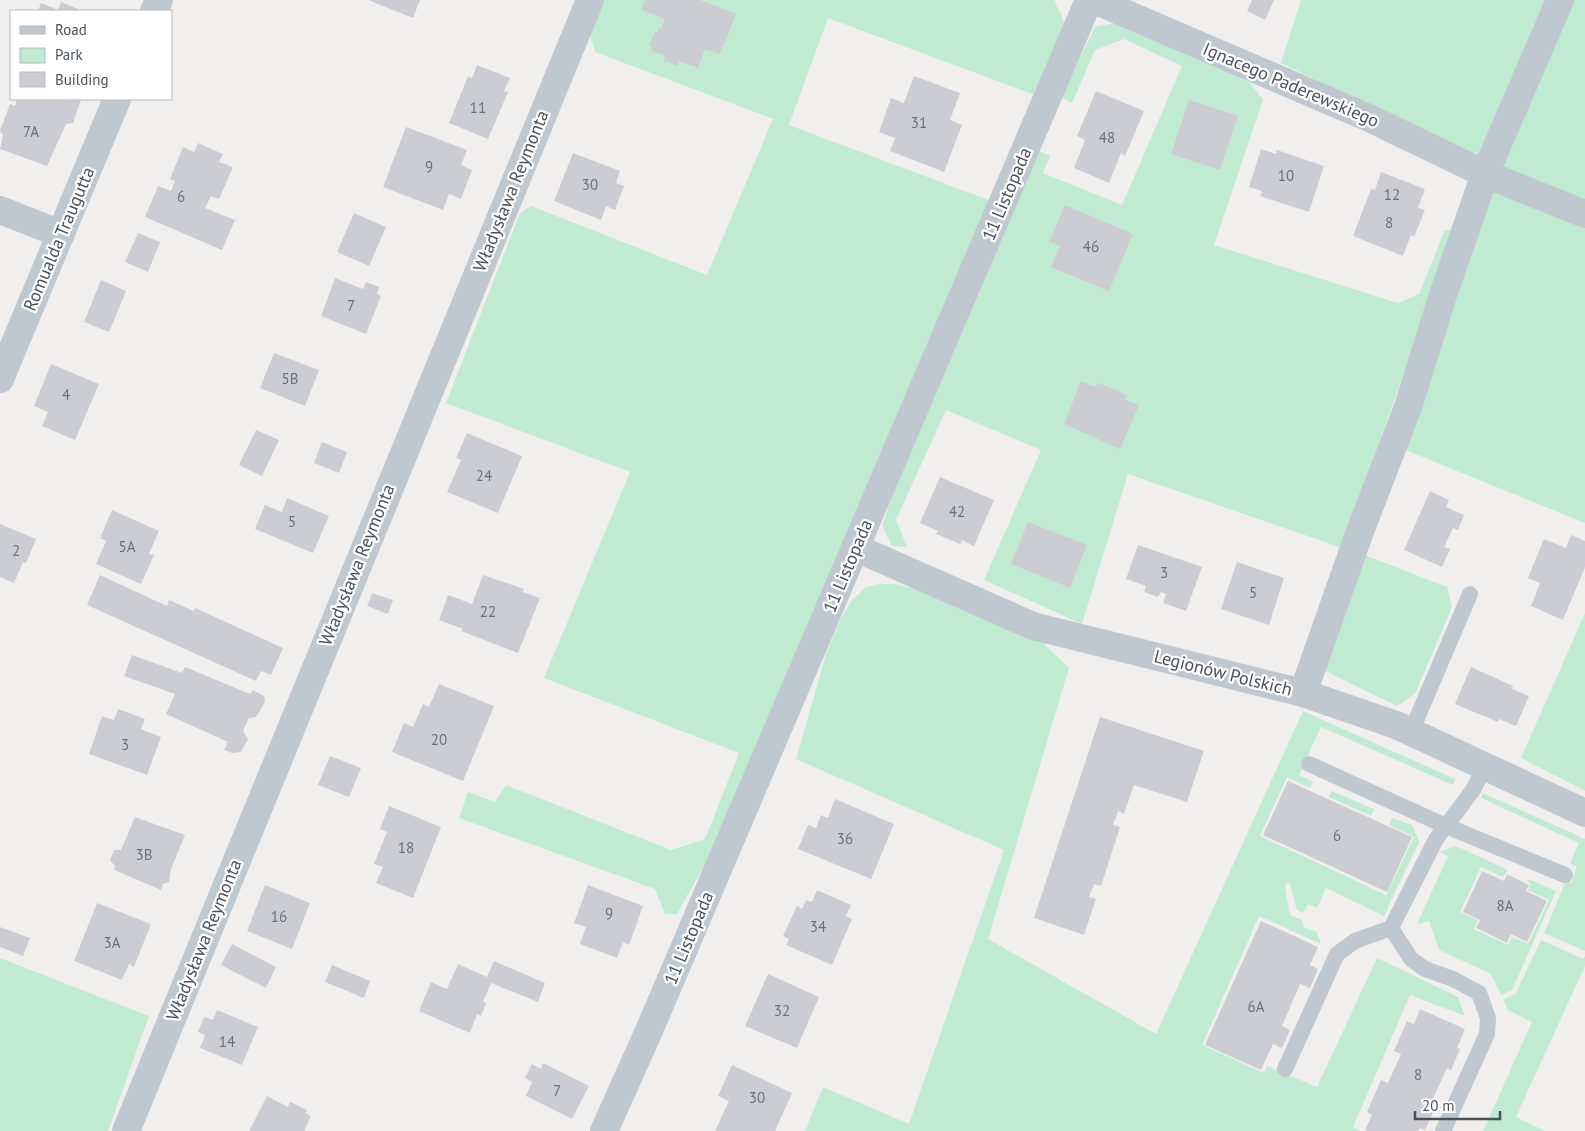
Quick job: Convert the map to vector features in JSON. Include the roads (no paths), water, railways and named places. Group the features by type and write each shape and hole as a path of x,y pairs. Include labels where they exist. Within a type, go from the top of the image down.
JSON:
{"street":[{"name":"Władysława Reymonta","path":"126,1131 590,0"},
{"name":"11 Listopada","path":"604,1131 856,548 1089,0"},
{"name":"Ignacego Paderewskiego","path":"1094,0 1369,118 1486,174 1585,214"},
{"path":"1303,693 1359,534 1408,407 1443,295 1486,174 1560,0"},
{"name":"Romualda Traugutta","path":"0,379 117,100"},
{"path":"0,210 61,234"},
{"name":"Legionów Polskich","path":"856,548 1033,626 1303,693 1411,732 1585,814"}],"lane":[{"path":"1411,732 1470,594"},
{"path":"1309,764 1446,826 1565,875"},
{"path":"1285,1069 1337,954 1355,941 1391,928 1436,839 1473,790 1485,767"},
{"path":"1391,928 1411,958 1425,969 1453,979 1479,993 1488,1018 1487,1034 1443,1131"}]}
